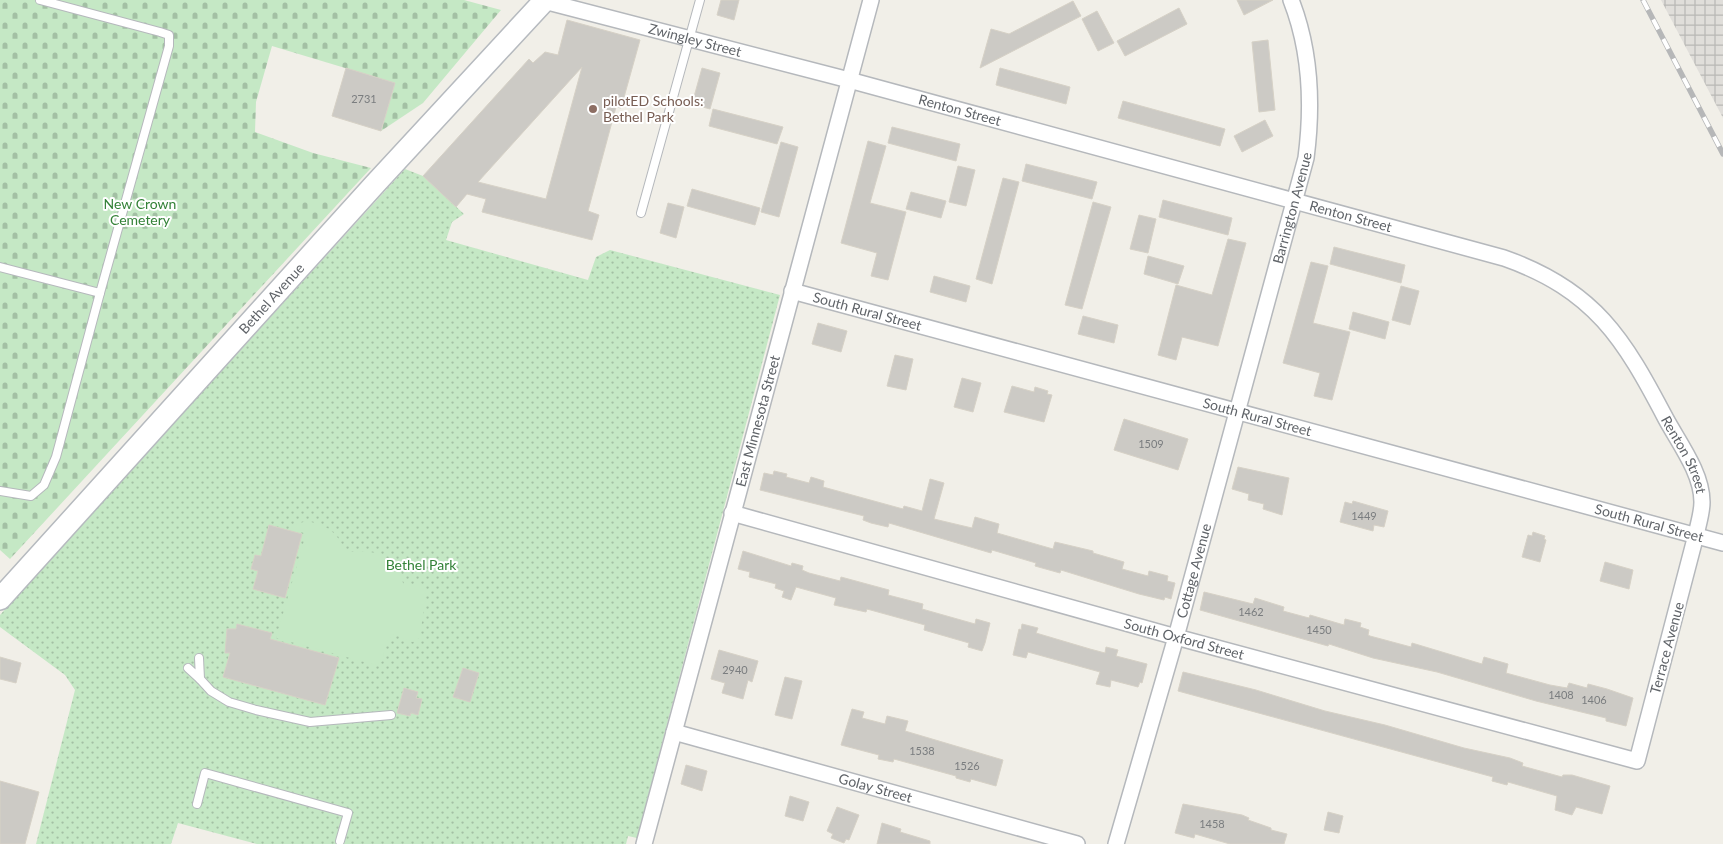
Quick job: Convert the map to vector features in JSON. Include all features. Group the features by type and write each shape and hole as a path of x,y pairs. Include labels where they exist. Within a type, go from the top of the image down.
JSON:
{"street":[{"name":"Zwingley Street","path":"543,0 849,80"},
{"name":"Bethel Avenue","path":"0,599 543,0"},
{"name":"East Minnesota Street","path":"644,844 870,0"},
{"name":"Barrington Avenue","path":"1236,412 1306,158 1310,111 1305,50 1291,0"},
{"name":"Renton Street","path":"849,80 1518,263 1554,281 1584,301 1604,320 1626,346 1695,474 1702,501 1696,536"},
{"name":"South Rural Street","path":"792,291 1723,543"},
{"name":"Cottage Avenue","path":"1116,844 1176,637 1236,412"},
{"name":"South Oxford Street","path":"732,513 1176,637 1637,761"},
{"name":"Terrace Avenue","path":"1637,761 1696,536"},
{"name":"Golay Street","path":"674,732 1077,844"}],"lane":[{"path":"0,491 31,496 44,485 56,458 169,46 169,36 40,0"},
{"path":"641,213 700,0"},
{"path":"0,267 100,293"},
{"path":"199,658 200,679"},
{"path":"188,668 211,691 230,702 256,710 310,722 391,715"},
{"path":"197,804 205,773 348,813 340,841"}],"shaded area":[{"path":"1661,0 1723,0 1723,118"}],"green space":[{"name":"New Crown Cemetery","path":"0,0 464,0 501,10 423,103 381,131 395,83 272,46 256,102 255,132 313,153 371,168 10,559 0,550"},
{"name":"Bethel Park","path":"405,169 423,176 464,214 452,222 446,240 588,280 596,257 610,250 780,295 637,838 628,836 626,844 257,844 178,823 171,844 36,844 75,690 65,675 0,627 0,615"},
{"path":"307,521 328,528 340,541 347,555 350,552 360,551 384,557 395,568 404,585 417,585 425,589 426,599 421,637 413,642 401,638 397,633 393,635 386,644 384,660 376,665 276,638 306,534 291,528 293,525"}],"building":[{"path":"721,0 739,0 734,20 717,15"},
{"path":"1237,0 1273,0 1244,15"},
{"path":"1073,1 1081,16 980,68 991,29 1009,34"},
{"path":"1179,8 1187,24 1125,56 1117,41"},
{"path":"1097,11 1114,43 1098,51 1082,19"},
{"path":"567,20 640,40 621,108 616,107 588,211 599,215 592,240 482,212 486,199 467,194 456,207 423,176 529,59 533,63 545,52 558,55","holes":["582,67 546,199 478,182"]},
{"path":"1268,40 1275,110 1259,112 1252,42"},
{"path":"346,68 395,83 381,131 332,116"},
{"path":"702,68 720,73 710,109 692,104"},
{"path":"1000,68 1070,87 1066,104 996,85"},
{"path":"1123,101 1225,129 1220,146 1118,118"},
{"path":"713,109 783,127 777,144 709,126"},
{"path":"1265,120 1273,136 1242,152 1234,136"},
{"path":"892,127 960,144 956,161 888,143"},
{"path":"868,141 886,146 870,203 906,212 888,280 871,276 877,253 841,243"},
{"path":"781,142 798,147 779,217 761,212"},
{"path":"1026,164 1097,182 1092,199 1022,181"},
{"path":"958,166 975,170 966,206 949,202"},
{"path":"1003,178 1019,182 992,284 976,279"},
{"path":"692,189 760,208 755,225 687,206"},
{"path":"911,192 946,201 941,218 906,209"},
{"path":"1163,200 1232,218 1228,235 1159,217"},
{"path":"1093,202 1111,207 1082,309 1065,305"},
{"path":"668,203 684,207 676,238 660,233"},
{"path":"1139,215 1156,219 1148,253 1130,249"},
{"path":"1228,239 1246,243 1218,346 1182,337 1176,360 1158,355 1176,285 1212,295"},
{"path":"1334,247 1405,265 1401,283 1330,264"},
{"path":"1148,256 1184,266 1178,284 1144,274"},
{"path":"1311,262 1328,266 1313,323 1350,332 1332,400 1314,396 1320,373 1283,363"},
{"path":"934,276 970,286 966,302 930,292"},
{"path":"1401,286 1419,291 1410,325 1392,320"},
{"path":"1353,312 1389,322 1385,339 1349,329"},
{"path":"1083,316 1118,325 1114,343 1078,334"},
{"path":"818,323 847,331 841,352 812,344"},
{"path":"895,355 913,359 906,390 887,386"},
{"path":"962,378 981,383 973,412 954,407"},
{"path":"1012,386 1034,392 1035,387 1048,391 1047,394 1052,395 1044,422 1004,412"},
{"path":"1124,419 1188,439 1178,470 1114,450"},
{"path":"1238,467 1289,478 1282,515 1263,509 1264,504 1248,500 1249,494 1232,489"},
{"path":"774,471 787,474 786,477 809,483 811,477 824,481 823,487 903,509 904,506 922,511 930,479 944,483 934,519 972,528 975,517 999,524 997,533 1053,549 1055,542 1093,551 1093,553 1124,562 1122,569 1148,576 1149,571 1168,576 1167,581 1175,583 1171,599 1165,597 1164,600 1139,594 1061,570 1060,573 1035,566 1036,563 992,550 991,553 889,523 888,527 871,523 863,520 864,516 760,490 764,473 773,475"},
{"path":"1353,501 1388,511 1384,527 1374,525 1373,531 1340,522 1345,502 1352,504"},
{"path":"269,525 302,534 285,598 253,589 258,571 251,569 255,555 261,556"},
{"path":"1533,532 1545,536 1544,539 1546,540 1540,562 1522,557 1528,535 1532,536"},
{"path":"743,551 791,566 792,563 803,566 802,570 809,573 840,581 841,577 889,590 888,595 923,604 922,609 975,624 976,619 990,623 982,651 968,647 969,643 924,630 925,625 867,609 866,612 834,605 836,598 796,587 791,600 782,597 784,591 775,588 776,584 749,577 750,572 738,569"},
{"path":"1605,562 1633,570 1629,589 1600,581"},
{"path":"1204,592 1253,604 1255,598 1284,607 1283,611 1309,618 1310,615 1344,625 1345,619 1361,623 1360,627 1369,630 1368,635 1370,636 1411,647 1412,643 1482,664 1484,657 1508,664 1506,673 1550,685 1567,688 1569,683 1587,688 1588,684 1607,689 1633,698 1626,726 1606,721 1606,718 1536,701 1437,672 1373,658 1329,644 1328,646 1200,610"},
{"path":"237,624 272,633 270,639 339,658 325,705 223,677 230,653 225,653 227,629 236,629"},
{"path":"1022,624 1038,628 1036,633 1090,649 1105,653 1106,647 1118,650 1116,656 1147,664 1142,683 1140,682 1138,687 1111,680 1110,687 1096,684 1100,672 1028,652 1026,658 1013,655"},
{"path":"719,650 758,661 752,682 748,680 743,699 722,693 725,683 711,679"},
{"path":"0,657 21,663 16,683 0,679"},
{"path":"463,668 479,673 470,702 453,697"},
{"path":"1183,672 1256,690 1325,711 1385,725 1464,748 1510,758 1523,763 1522,766 1562,777 1563,775 1572,775 1610,786 1602,814 1576,807 1572,815 1555,810 1557,796 1508,782 1507,785 1492,781 1493,777 1178,691"},
{"path":"785,677 802,681 792,719 775,715"},
{"path":"404,688 418,692 416,698 422,699 418,715 411,713 410,716 397,713"},
{"path":"852,709 864,712 862,718 885,724 887,716 908,721 905,731 1003,760 996,786 971,779 970,782 956,778 956,776 894,759 893,762 878,759 879,755 841,745"},
{"path":"686,765 707,771 702,791 681,784"},
{"path":"0,781 39,792 25,844 0,844"},
{"path":"790,796 809,802 803,821 785,816"},
{"path":"1183,804 1242,815 1249,818 1248,820 1271,828 1271,830 1287,834 1284,844 1230,844 1195,834 1194,838 1175,833"},
{"path":"837,807 859,815 849,840 846,839 844,843 831,838 833,834 827,831"},
{"path":"1328,812 1343,816 1339,833 1324,830"},
{"path":"882,823 901,829 900,832 930,841 930,844 877,844"}],"railway":[{"path":"1643,0 1723,154"}],"place":[{"name":"pilotED Schools: Bethel Park","path":"593,109"}]}
